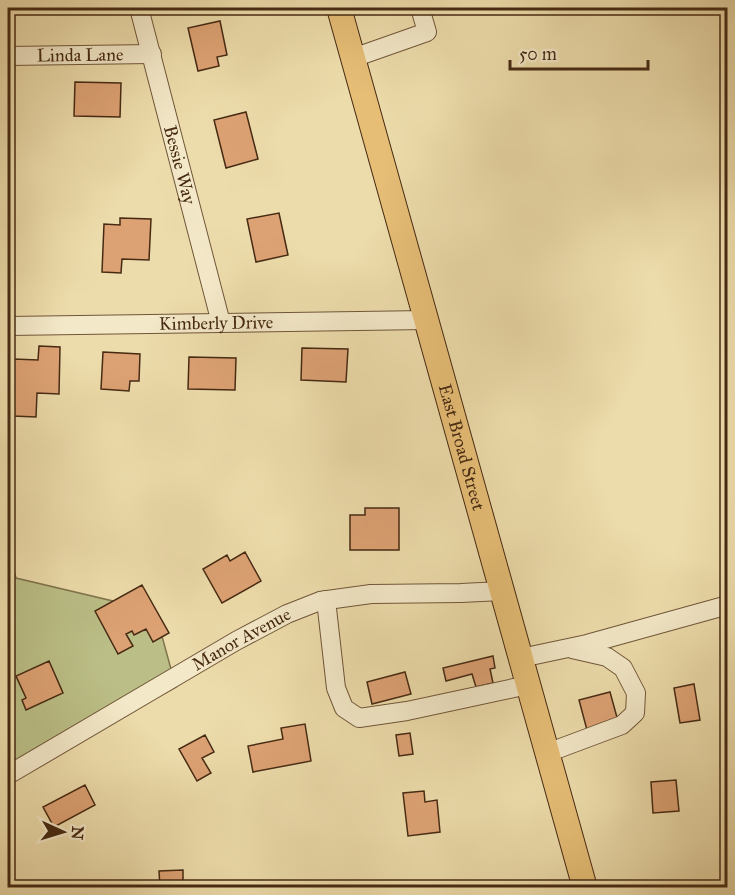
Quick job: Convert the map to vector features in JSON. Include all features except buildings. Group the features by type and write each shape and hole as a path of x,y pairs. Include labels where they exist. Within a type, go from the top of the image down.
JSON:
{"main road":[{"name":"East Broad Street","path":"339,8 585,888"}],"street":[{"name":"Bessie Way","path":"140,8 221,323"},
{"path":"353,58 427,32 420,8"},
{"name":"Linda Lane","path":"8,56 152,54"},
{"name":"Kimberly Drive","path":"8,326 427,320"},
{"name":"Manor Avenue","path":"8,775 236,641 287,614 326,600 371,594 502,591"},
{"path":"326,600 336,688 344,708 359,718 407,711 528,684"},
{"path":"521,658 728,605"},
{"path":"547,753 622,725 635,712 636,693 623,668 607,657 567,648"}],"green space":[{"path":"8,549 16,578 155,611 176,687 8,777"}]}
